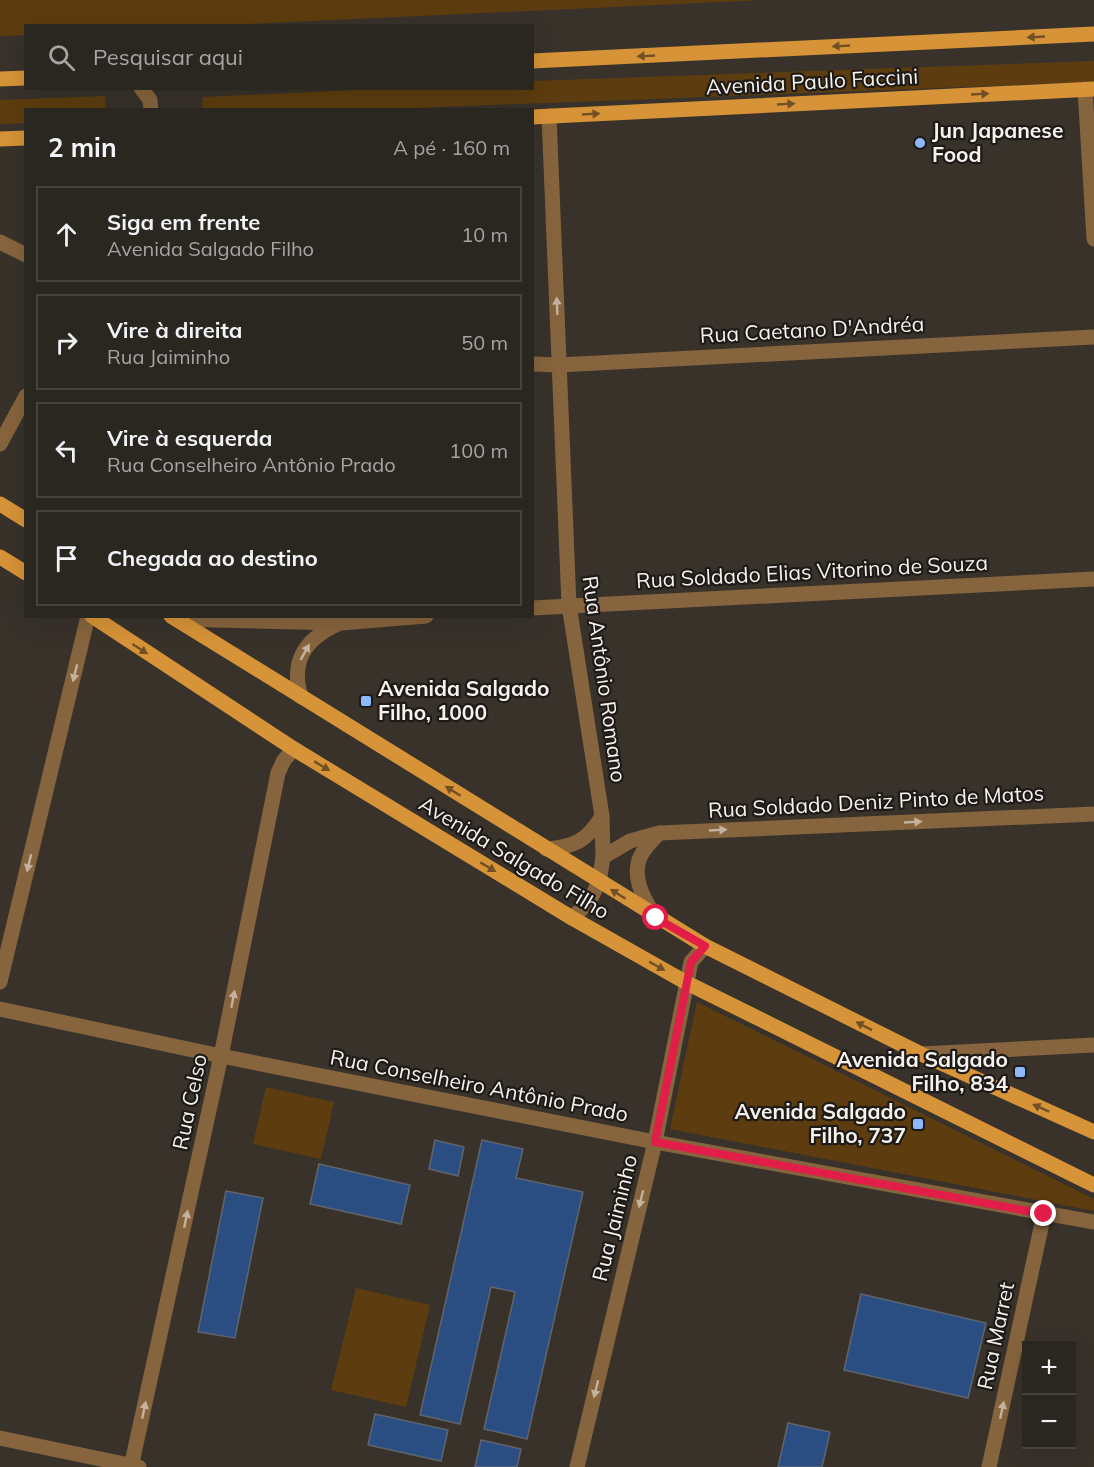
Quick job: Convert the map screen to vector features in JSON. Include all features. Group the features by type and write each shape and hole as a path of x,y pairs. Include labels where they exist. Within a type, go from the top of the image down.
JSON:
{"main road":[{"name":"Avenida Paulo Faccini","path":"534,61 1094,34"},
{"path":"0,79 24,78"},
{"name":"Avenida Paulo Faccini","path":"534,117 1090,89"},
{"path":"0,140 24,138"},
{"path":"0,504 24,519"},
{"path":"0,557 24,572"},
{"name":"Avenida Salgado Filho","path":"93,618 294,749 572,918 687,983 1094,1185"},
{"name":"Avenida Salgado Filho","path":"173,618 656,918 705,946 921,1054 1094,1132"}],"street":[{"path":"1090,89 1094,238"},
{"path":"142,90 150,100 151,108"},
{"name":"Rua Antônio Romano","path":"549,116 569,606 602,816 603,857 599,882 589,902 572,918"},
{"path":"0,242 24,254"},
{"name":"Rua Caetano D'Andréa","path":"534,364 559,365 1094,337"},
{"path":"0,444 24,400"},
{"name":"Rua Soldado Elias Vitorino de Souza","path":"534,608 1094,579"},
{"path":"0,982 90,618"},
{"path":"173,618 341,623 402,618"},
{"path":"301,697 296,682 302,654 310,641 323,631 341,623"},
{"name":"Rua Celso","path":"134,1467 278,773 284,760 294,749"},
{"name":"Rua Soldado Deniz Pinto de Matos","path":"603,857 630,841 659,833 1094,814"},
{"path":"546,849 563,848 579,842 593,831 602,816"},
{"path":"656,918 643,894 638,865 648,845 659,833"},
{"name":"Rua Jaiminho","path":"577,1467 655,1142 691,962 705,946"},
{"name":"Rua Conselheiro Antônio Prado","path":"0,1009 221,1056 655,1142 1094,1222"},
{"path":"921,1054 1094,1046"},
{"name":"Rua Marret","path":"989,1467 1044,1214"},
{"path":"0,1438 134,1467"}],"shaded area":[{"path":"0,0 763,0 248,24 24,24 24,35 0,36"},
{"path":"1094,61 1094,82 415,108 202,108 203,97 355,90 534,90 534,81"},
{"path":"105,96 106,108 24,108 24,123 0,124 0,100"},
{"path":"697,1002 1094,1199 1094,1211 670,1129"},
{"path":"266,1087 334,1102 321,1159 253,1144"},
{"path":"356,1288 430,1305 406,1407 331,1390"}],"building":[{"path":"435,1140 464,1147 458,1176 429,1169"},
{"path":"482,1140 523,1149 516,1178 583,1192 527,1439 484,1429 515,1292 491,1287 460,1424 420,1415"},
{"path":"319,1164 410,1185 401,1224 310,1204"},
{"path":"226,1191 263,1198 235,1338 198,1332"},
{"path":"861,1294 986,1323 968,1398 844,1370"},
{"path":"375,1414 448,1430 441,1461 368,1445"},
{"path":"788,1423 830,1432 822,1467 778,1467"},
{"path":"481,1440 521,1449 517,1467 475,1467"}],"place":[{"name":"Jun Japanese Food","path":"920,143"},
{"name":"Avenida Salgado Filho, 1000","path":"366,701"},
{"name":"Avenida Salgado Filho, 834","path":"1020,1072"},
{"name":"Avenida Salgado Filho, 737","path":"918,1124"}],"route":[{"path":"656,918 705,946 691,962 655,1142 1044,1214"}]}
